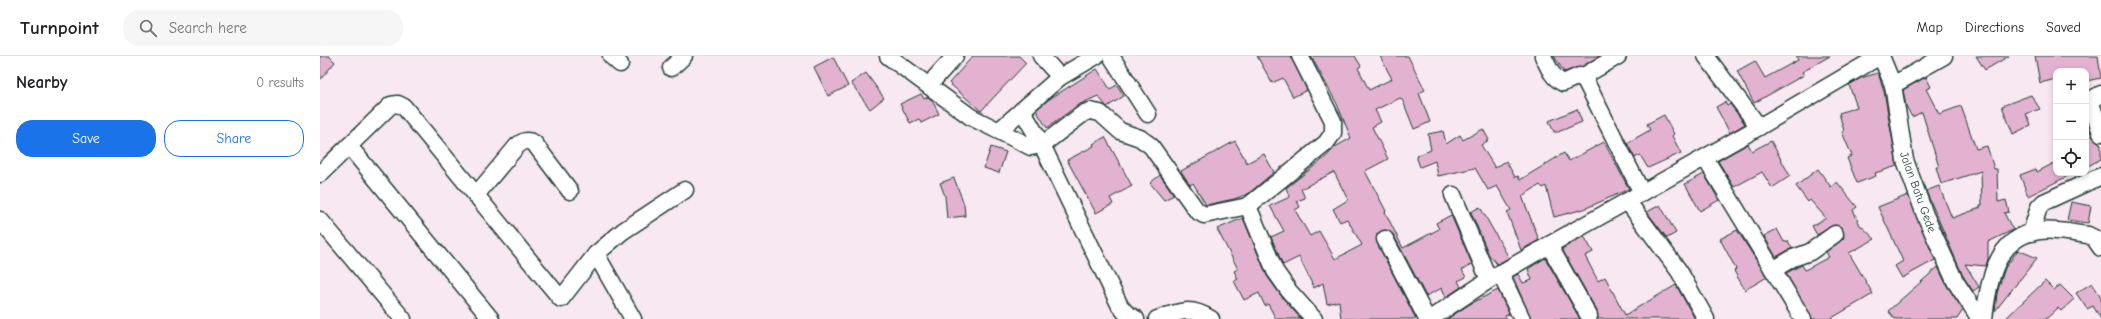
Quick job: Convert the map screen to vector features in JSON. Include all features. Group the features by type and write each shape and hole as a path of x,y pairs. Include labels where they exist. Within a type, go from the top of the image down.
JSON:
{"street":[{"path":"672,68 684,56"},
{"path":"888,56 931,89 981,123 1026,146 1031,147 1042,145 1084,113 1095,111 1120,131 1140,138 1151,146 1202,215 1248,206 1321,147 1332,133 1333,121 1300,56"},
{"path":"935,78 955,56"},
{"path":"1041,56 1060,76"},
{"path":"1003,127 1060,76 1096,56"},
{"path":"1111,56 1148,114"},
{"path":"1543,56 1550,71 1558,81 1563,83 1579,76 1582,77 1618,56"},
{"path":"1706,56 1759,127"},
{"path":"1385,239 1429,319 1549,245 1628,202 1881,56"},
{"name":"Jalan Batu Gede","path":"1881,56 1893,85 1901,143 1914,186 1955,281 1980,319"},
{"path":"1893,85 1944,56"},
{"path":"1582,77 1642,193"},
{"path":"2101,94 2092,100 2092,106 2101,133"},
{"path":"320,174 390,105 398,104 404,107 561,299 596,254 623,231 685,190"},
{"path":"1022,110 1042,145 1120,306 1126,313 1136,319"},
{"path":"476,195 517,146 523,141 529,140 534,143 570,191"},
{"path":"348,146 491,319"},
{"path":"1705,158 1803,319"},
{"path":"2031,233 2039,207 2044,202 2101,176"},
{"path":"1453,195 1495,277 1522,319"},
{"path":"1628,202 1679,271 1706,319"},
{"path":"1248,206 1275,271 1289,291 1314,319"},
{"path":"320,220 403,319"},
{"path":"1984,319 1987,291 1995,264 2009,246 2019,238 2031,233 2050,231 2088,235 2094,238 2101,248"},
{"path":"1773,270 1794,258 1810,252 1835,234"},
{"path":"1549,245 1589,316"},
{"path":"596,254 633,319"},
{"path":"1157,319 1185,310 1202,314 1211,319"}],"building":[{"path":"320,56 329,56 335,62 320,80"},
{"path":"973,56 1019,56 1026,63 981,111 949,83"},
{"path":"1257,56 1291,56 1307,90 1293,97 1283,78 1272,83"},
{"path":"1311,56 1355,56 1361,66 1358,68 1369,90 1392,79 1380,56 1408,56 1425,90 1419,93 1430,122 1414,129 1403,101 1400,98 1375,110 1381,122 1372,127 1388,159 1365,171 1403,248 1439,229 1436,223 1451,215 1472,264 1462,270 1466,277 1458,281 1461,287 1446,297 1442,288 1426,296 1393,234 1386,230 1377,234 1377,243 1416,319 1341,319 1339,301 1327,304 1323,283 1314,288 1299,257 1283,265 1271,237 1284,231 1270,206 1290,197 1286,188 1326,157 1335,147 1351,138 1337,104","holes":["1334,172 1348,200 1333,209 1340,222 1347,219 1362,245 1335,259 1319,231 1310,236 1295,210 1300,207 1297,201 1305,198 1301,189"]},
{"path":"1554,56 1599,56 1581,67 1564,72"},
{"path":"1796,56 1830,56 1802,72 1804,75 1754,103 1737,71 1755,61 1765,78 1798,60"},
{"path":"1976,56 2009,56 1985,70"},
{"path":"2035,56 2098,56 2101,78 2089,80 2089,68 2053,68 2053,80 2040,83"},
{"path":"833,57 848,86 828,96 814,67"},
{"path":"1097,69 1110,89 1117,85 1124,96 1107,107 1098,96 1078,105 1047,128 1036,110 1048,100"},
{"path":"866,73 884,98 870,109 851,83"},
{"path":"1878,73 1884,91 1897,166 1875,173 1876,176 1857,183 1847,158 1852,156 1842,132 1844,131 1839,113 1857,107 1849,85 1861,78"},
{"path":"1926,77 1931,87 1926,89 1939,114 1961,106 1976,149 1987,146 1994,169 1997,169 1998,202 2006,200 2009,212 2004,213 2013,230 1988,242 1988,259 1986,266 1965,264 1979,287 1973,291 1963,276 1926,191 1939,186 1952,218 1980,208 1982,205 1981,171 1941,184 1936,167 1939,167 1922,112 1912,117 1906,106 1903,90"},
{"path":"921,94 924,99 928,97 932,100 939,114 921,123 919,119 910,123 900,104"},
{"path":"2031,95 2040,109 2026,114 2031,125 2013,134 2002,106"},
{"path":"1725,102 1727,106 1730,104 1745,124 1730,133 1716,107"},
{"path":"1577,109 1582,122 1558,132 1554,132 1549,121"},
{"path":"1664,115 1674,134 1672,136 1681,153 1648,168 1640,155 1635,158 1627,143 1650,130 1647,124"},
{"path":"2089,127 2092,136 2101,145 2101,159 2089,165"},
{"path":"1483,129 1489,140 1481,145 1495,168 1506,161 1515,177 1518,176 1520,180 1564,153 1569,161 1604,142 1629,189 1584,209 1554,217 1546,186 1543,188 1540,185 1522,196 1539,240 1521,250 1507,212 1511,210 1497,186 1488,190 1475,168 1438,176 1435,161 1420,167 1416,156 1431,150 1428,134 1443,131 1446,144 1460,135 1463,140"},
{"path":"1105,137 1132,186 1110,198 1113,204 1096,213 1067,160 1094,146 1093,144"},
{"path":"1235,141 1247,163 1264,154 1274,172 1248,194 1234,199 1206,205 1193,183 1190,185 1181,171"},
{"path":"1771,141 1790,176 1772,188 1762,172 1734,187 1718,161 1748,144 1752,151"},
{"path":"991,147 1006,152 999,173 984,168"},
{"path":"2053,164 2053,176 2068,176 2028,196 2020,175 2036,169 2037,172"},
{"path":"1818,169 1831,187 1837,182 1857,207 1853,210 1860,225 1875,239 1849,253 1873,294 1830,319 1812,319 1786,273 1802,265 1805,270 1829,257 1826,252 1844,238 1842,228 1834,225 1817,235 1812,226 1826,218 1810,200 1808,202 1796,186"},
{"path":"1704,174 1719,200 1700,211 1685,184"},
{"path":"1160,175 1174,195 1164,200 1150,183"},
{"path":"954,178 964,204 965,216 947,218 945,196 940,183"},
{"path":"1908,195 1935,260 1902,278 1895,266 1903,261 1878,207"},
{"path":"2071,202 2091,206 2088,223 2067,220"},
{"path":"1660,205 1676,233 1667,238 1647,212"},
{"path":"1480,207 1509,258 1497,264 1489,255 1471,212"},
{"path":"1243,218 1267,276 1282,297 1301,319 1276,319 1268,304 1265,306 1259,293 1244,300 1234,281 1238,279 1234,271 1238,269 1217,229"},
{"path":"1777,229 1784,242 1788,241 1792,248 1776,257 1764,236"},
{"path":"1737,230 1767,277 1745,290 1734,271 1736,269 1720,239"},
{"path":"1584,236 1593,252 1585,256 1598,281 1605,277 1625,315 1676,285 1695,319 1598,319 1597,311 1562,249"},
{"path":"2018,250 2037,258 1995,311 1997,293 2005,268"},
{"path":"1545,258 1580,319 1531,319 1513,277 1518,274 1523,283 1532,280 1528,269"},
{"path":"1938,267 1947,286 1963,310 1957,319 1895,319 1888,311"},
{"path":"2045,281 2054,290 2060,285 2074,299 2061,311 2058,308 2046,319 2005,319"},
{"path":"2092,283 2101,297 2101,319 2093,306 2087,309 2076,293"},
{"path":"1498,290 1509,314 1505,316 1507,319 1447,319 1470,304"}]}
